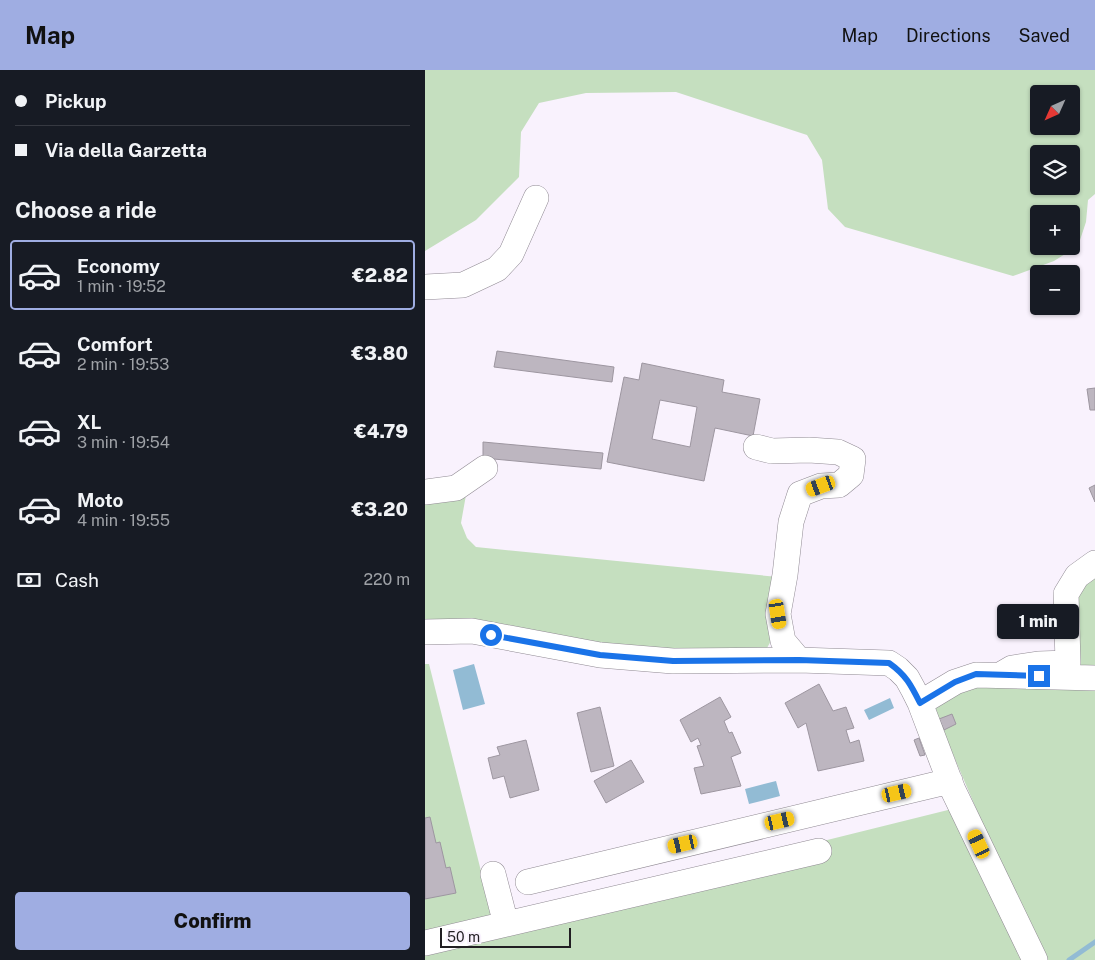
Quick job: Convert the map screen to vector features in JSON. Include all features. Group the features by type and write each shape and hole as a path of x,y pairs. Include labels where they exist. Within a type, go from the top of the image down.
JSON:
{"street":[{"path":"425,287 463,285 497,269 511,254 536,198"},
{"path":"756,447 772,450 839,452 853,460 851,476 839,485 821,486 800,494 791,522 778,614 783,641 799,660"},
{"path":"425,492 456,488 485,468"},
{"path":"1000,675 1012,668 1038,664 1069,663 1066,594 1077,576 1095,563"},
{"path":"425,632 472,631 600,655 673,661 799,660 889,663 907,678 917,696 959,813 1027,950"},
{"path":"917,696 976,674 1095,678"},
{"path":"528,882 949,781"},
{"path":"425,943 819,851"},
{"path":"493,874 506,924"}],"green space":[{"path":"425,70 1095,70 1095,194 1088,200 1086,222 1080,240 1080,205 1030,205 1030,255 1064,255 1043,265 1030,265 1030,270 1013,276 845,227 828,209 822,160 807,135 676,92 586,93 539,103 521,132 519,177 476,220 425,251"},
{"path":"466,495 461,523 467,538 476,547 778,577 772,639 767,648 690,655 425,625 425,502"},
{"path":"1095,577 1095,673 1080,672 1074,588"},
{"path":"425,664 429,664 492,915 799,847 952,809 1024,960 425,960"},
{"path":"969,681 1095,685 1095,960 1048,960 1009,886 932,705"}],"water":[{"path":"474,664 485,704 463,710 453,670"},
{"path":"890,698 894,708 869,720 864,710"},
{"path":"776,781 780,796 749,804 745,789"}],"building":[{"path":"497,351 614,367 612,382 494,367"},
{"path":"642,363 724,380 722,392 760,399 753,436 715,428 704,481 607,462 624,377 639,380","holes":["660,400 697,407 690,447 652,439"]},
{"path":"1095,388 1095,410 1090,410 1087,389"},
{"path":"483,442 603,453 601,469 483,458"},
{"path":"1095,485 1095,502 1089,488"},
{"path":"819,684 833,711 846,707 854,728 846,730 850,743 859,740 864,761 818,771 806,723 798,728 785,703"},
{"path":"720,697 731,717 724,721 729,733 732,732 741,753 731,757 741,786 701,794 694,768 704,766 697,746 701,745 698,738 691,742 680,720"},
{"path":"600,707 614,766 591,772 577,713"},
{"path":"952,714 956,724 944,730 939,719"},
{"path":"919,738 925,755 920,756 914,740"},
{"path":"526,740 539,790 510,798 504,776 493,779 488,758 500,755 497,747"},
{"path":"631,760 644,782 606,803 594,781"},
{"path":"430,817 436,843 440,842 446,868 450,867 456,893 425,899 425,818"}],"waterway":[{"path":"1069,960 1095,942"}],"route":[{"path":"491,635 600,655 673,661 799,660 889,663 907,678 920,703 955,682 976,674 1039,676"}]}
